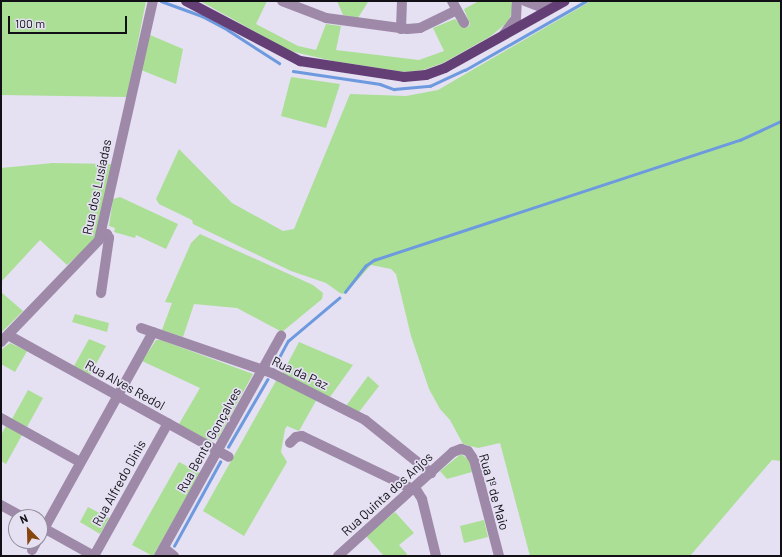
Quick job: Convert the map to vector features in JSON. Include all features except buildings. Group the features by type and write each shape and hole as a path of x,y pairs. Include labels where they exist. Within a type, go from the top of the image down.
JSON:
{"main road":[{"path":"186,1 213,14 290,57 332,67 392,76 415,77 436,72 564,1"}],"street":[{"name":"Rua dos Lusíadas","path":"5,338 96,246 102,233 110,184 153,1"},
{"path":"282,1 316,16 401,29 420,28 455,5 464,23"},
{"path":"401,29 402,1"},
{"path":"495,40 513,24 521,2"},
{"path":"521,2 541,7 555,6"},
{"path":"521,2 530,20"},
{"path":"101,293 109,238 107,234 102,233"},
{"name":"Rua da Paz","path":"140,328 263,370 361,418 432,473"},
{"path":"48,518 152,332"},
{"name":"Rua Bento Gonçalves","path":"161,552 282,336"},
{"name":"Rua Alves Redol","path":"5,338 117,395 229,457"},
{"path":"1,418 80,462"},
{"name":"Rua Alfredo Dinis","path":"94,556 168,423"},
{"path":"290,443 296,437 302,436 414,490 422,499 436,556"},
{"name":"Rua 1º de Maio","path":"453,452 464,449 472,456 499,556"},
{"name":"Rua Quinta dos Anjos","path":"344,554 453,452"},
{"path":"48,533 94,556"},
{"path":"161,552 174,556"}],"green space":[{"path":"1,1 146,1 127,97 1,95"},
{"path":"200,1 267,1 256,24 298,46 316,50 326,24 341,26 336,50 419,60 444,51 433,28 455,19 464,28 468,27 470,24 464,9 479,1 511,1 513,7 509,21 491,36 443,63 423,70 405,72 333,61 290,51"},
{"path":"337,1 368,2 358,18 343,15"},
{"path":"591,1 781,1 781,461 772,460 690,556 530,556 500,443 478,448 463,444 450,420 440,409 429,389 411,336 396,274 391,269 371,265 345,294 340,293 326,283 291,271 193,224 192,220 159,204 156,199 179,149 232,203 283,231 294,229 350,94 406,96 438,90"},
{"path":"150,35 183,49 176,84 141,70"},
{"path":"291,77 340,84 326,128 281,116"},
{"path":"53,163 112,164 96,239 67,265 40,240 1,282 1,168"},
{"path":"120,197 178,224 166,249 136,235 135,238 114,232 115,228 109,226 113,199"},
{"path":"200,234 313,285 323,293 322,299 282,332 237,308 194,304 183,337 162,330 172,303 165,302 191,243"},
{"path":"1,292 23,311 1,333"},
{"path":"75,314 109,323 107,332 72,322"},
{"path":"89,339 106,346 90,375 74,366"},
{"path":"156,340 161,340 253,374 217,440 209,441 179,424 200,388 142,361"},
{"path":"299,342 353,365 330,397 282,374"},
{"path":"10,343 27,351 15,372 1,364 1,350"},
{"path":"368,376 379,386 359,412 346,406"},
{"path":"277,379 317,399 299,431 287,426 285,429 281,452 287,462 244,536 203,511"},
{"path":"28,390 43,398 27,427 12,419"},
{"path":"6,426 22,435 6,464 1,461 1,435"},
{"path":"461,454 469,460 472,472 447,479 440,471"},
{"path":"179,462 200,473 153,556 132,545"},
{"path":"88,507 109,518 100,534 80,522"},
{"path":"395,512 414,533 399,545 407,554 406,556 384,556 366,536"},
{"path":"484,520 488,537 464,543 460,526"}],"waterway":[{"path":"161,1 202,16 228,30 279,63"},
{"path":"293,71 380,84 394,89 430,86 465,70 586,1"},
{"path":"345,292 365,266 374,260 740,140 781,121"},
{"path":"275,365 288,341 339,298"},
{"path":"228,447 267,380"},
{"path":"174,546 220,462"}]}
